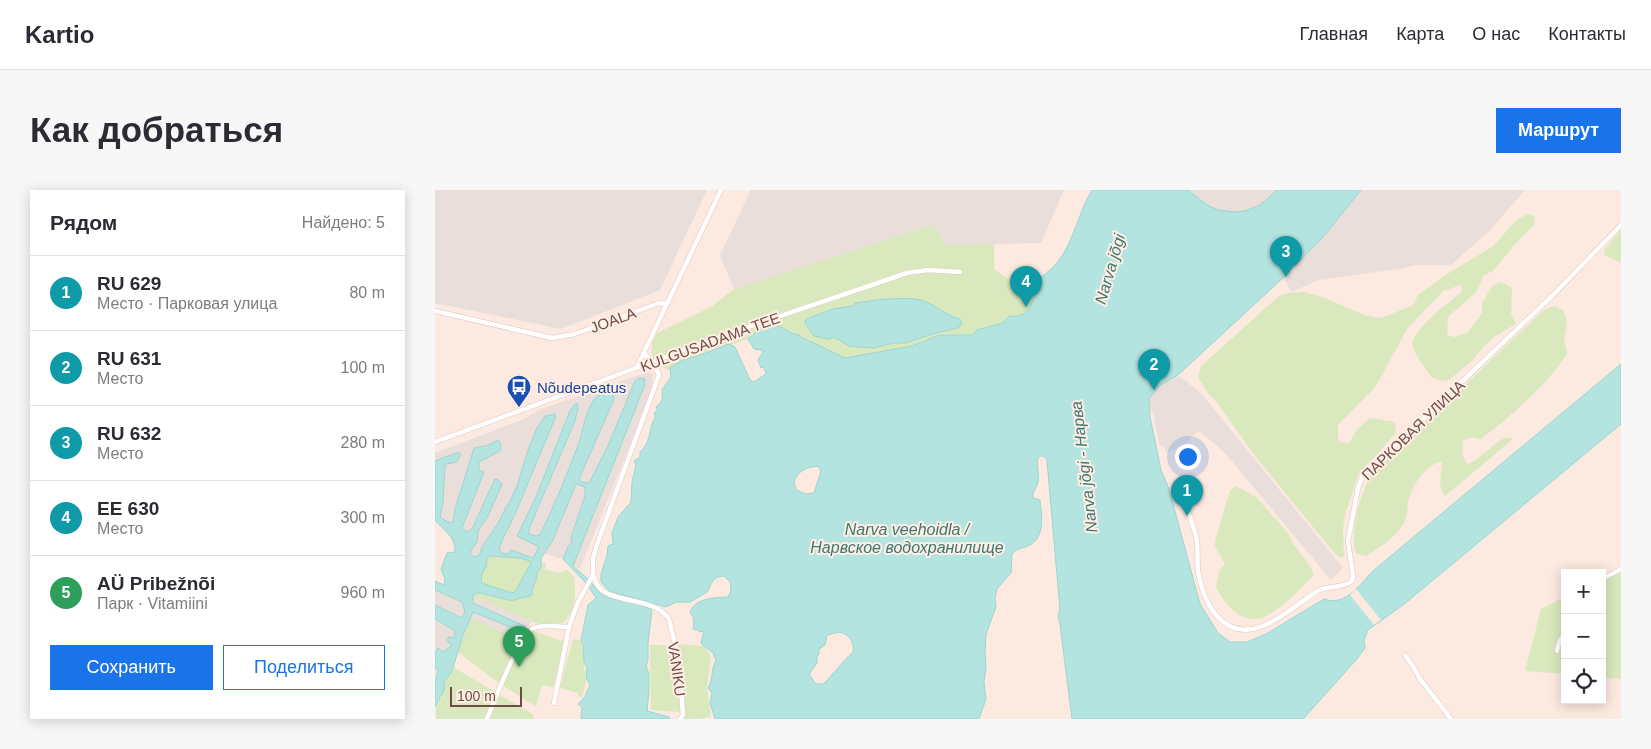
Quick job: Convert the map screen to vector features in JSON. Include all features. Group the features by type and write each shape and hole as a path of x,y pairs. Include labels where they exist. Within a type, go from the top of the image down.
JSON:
{"street":[{"path":"636,368 721,190"},
{"name":"ПАРКОВАЯ УЛИЦА","path":"1187,508 1197,539 1198,570 1204,590 1215,615 1228,626 1245,630 1264,626 1293,609 1318,590 1346,585 1352,581 1353,576 1348,541 1361,477 1553,295 1621,225"},
{"name":"KULGUSADAMA TEE","path":"435,442 736,331 907,273 928,270 960,272"},
{"name":"JOALA","path":"435,311 552,338 575,334 659,303 667,304"},
{"path":"554,703 569,627 578,602 592,577 596,547 659,375 644,353"},
{"path":"1606,577 1621,570"},
{"name":"VANIKU","path":"592,577 603,591 653,606 666,614 669,619 679,662 683,715 680,719"},
{"path":"487,719 514,656 527,634 534,628 539,627 569,627"},
{"path":"1557,651 1561,639"},
{"path":"1405,655 1420,679 1451,719"}],"shaded area":[{"path":"435,190 707,190 660,290 561,329 435,303"},
{"path":"751,190 1064,190 1041,243 949,245 945,243 810,266 734,289 720,255"},
{"path":"1188,190 1277,190 1260,205 1245,211 1235,212 1218,210 1207,205"},
{"path":"1361,190 1525,190 1489,231 1451,265 1415,265 1319,280 1291,292 1284,277 1324,236"},
{"path":"648,372 653,374 652,390 580,569 563,559 545,554 541,558 542,563 532,590 475,597 532,621 519,639 463,635 457,655 435,707 435,581 444,585 445,579 441,569 447,553 455,552 455,549 450,536 435,520 435,453 524,419 541,409"},
{"path":"1179,376 1202,394 1343,568 1331,580 1226,454 1209,439 1198,431 1186,443 1167,453 1164,447 1159,444 1154,416 1149,407 1150,399 1158,387"}],"green space":[{"path":"1528,214 1535,216 1534,225 1493,271 1484,275 1476,292 1448,317 1447,335 1455,337 1468,332 1482,313 1482,303 1493,285 1501,282 1512,288 1511,314 1516,324 1495,336 1472,361 1450,379 1444,381 1432,378 1416,355 1412,343 1422,327 1434,314 1462,291 1461,285 1443,291 1407,329 1376,386 1338,425 1339,442 1350,443 1358,429 1370,418 1395,422 1396,433 1358,475 1345,515 1343,529 1344,555 1342,558 1336,555 1255,456 1216,401 1210,396 1198,378 1201,366 1279,296 1288,293 1303,292 1320,296 1364,315 1379,318 1413,305 1418,295 1444,276 1492,247 1517,220"},
{"path":"933,225 945,243 949,245 994,244 994,269 1012,282 1021,284 1028,278 1038,279 1034,299 1028,311 1017,316 1009,316 1004,323 979,329 972,335 946,334 924,340 912,346 841,358 797,334 779,326 773,326 762,329 748,339 691,357 669,370 660,366 652,356 652,343 657,333 711,307 734,289","holes":["884,299 960,319 958,328 905,343 894,343 873,348 849,346 834,337 806,326 807,318 833,309 852,306 855,303"]},
{"path":"1621,230 1620,262 1604,255 1604,250"},
{"path":"1555,306 1563,310 1567,322 1564,339 1567,354 1538,389 1505,420 1481,439 1472,437 1463,441 1465,459 1468,464 1506,437 1513,439 1445,496 1440,486 1442,461 1430,467 1419,478 1412,490 1405,521 1397,533 1382,546 1366,556 1356,553 1354,533 1357,512 1371,474 1544,310"},
{"path":"1236,486 1256,497 1288,533 1293,544 1314,574 1277,610 1259,618 1246,618 1235,612 1226,603 1216,587 1219,571 1225,564 1215,546 1215,540 1230,491"},
{"path":"490,556 520,558 530,561 531,563 515,592 512,593 481,583 486,560"},
{"path":"542,563 546,563 545,569 557,573 567,570 574,577 573,607 568,618 563,623 538,624 475,597 475,593 481,593 513,601 519,597 532,595 537,573"},
{"path":"1621,568 1621,679 1606,678 1606,576"},
{"path":"1561,599 1561,674 1525,671 1541,609"},
{"path":"470,618 519,639 527,638 533,631 565,642 553,687 542,685 536,707 499,683 458,652"},
{"path":"573,639 580,640 582,645 586,682 582,697 578,696 579,693 560,688"},
{"path":"678,644 705,646 711,657 707,687 711,716 701,719 684,719 679,712 651,710 650,645"},
{"path":"453,667 534,715 533,719 436,719 437,704 443,696 443,682"}],"water":[{"name":"Narva veehoidla / Нарвское водохранилище","path":"1092,190 1188,190 1207,205 1218,210 1235,212 1245,211 1260,205 1277,190 1361,190 1324,236 1284,277 1178,375 1159,386 1149,399 1150,417 1161,470 1169,489 1200,604 1218,633 1230,642 1247,642 1266,634 1324,599 1339,600 1352,593 1374,570 1621,364 1621,424 1403,605 1368,630 1364,640 1365,648 1357,659 1303,719 1072,719 1058,616 1060,609 1047,461 1043,456 1039,456 1037,463 1038,482 1033,498 1040,500 1042,518 1040,531 1035,541 1016,550 1012,554 1011,573 997,589 996,607 986,634 984,682 986,699 979,719 715,719 710,703 712,693 708,688 716,661 713,653 701,643 704,631 700,632 693,629 694,622 690,612 701,601 728,597 731,591 730,582 724,576 717,577 707,592 690,602 676,602 666,607 609,591 601,582 601,574 608,546 613,544 612,533 618,517 631,502 632,482 636,465 634,461 640,457 640,452 648,439 655,418 654,413 658,410 656,407 662,399 662,390 671,377 670,368 683,360 729,344 735,347 750,380 754,382 766,374 764,367 761,368 758,360 763,352 754,349 748,339 759,331 772,326 781,327 845,358 912,346 939,335 972,335 977,330 1003,323 1009,316 1023,314 1031,305 1038,279 1059,261 1071,239","holes":["818,466 821,471 814,493 806,494 796,490 794,482 797,475 810,467","839,632 851,639 853,652 823,684 816,684 809,674 817,663 819,649 825,645 827,635"]},
{"path":"884,299 924,301 960,319 962,323 958,328 905,343 894,343 873,348 849,346 834,337 828,339 814,336 805,323 806,319 833,309 852,306 855,303"},
{"path":"640,378 645,379 644,387 573,566 599,592 608,598 635,603 652,609 646,666 649,674 647,711 669,717 670,719 581,719 582,707 578,704 584,698 590,685 586,678 587,667 584,663 581,640 588,605 596,598 588,585 563,559 572,542 571,537 585,496 585,487 576,484 552,542 541,558 541,567 537,573 532,595 513,601 481,593 476,593 473,596 473,603 525,626 522,632 473,612 463,635 452,671 444,682 443,692 435,707 435,682 438,669 435,668 435,652 438,648 443,652 452,646 447,640 449,637 454,638 455,631 435,619 435,605 462,618 465,612 462,602 435,590 435,581 444,585 445,579 441,569 447,553 455,552 455,546 449,534 435,520 435,461 459,452 461,454 457,462 446,464 445,466 443,502 440,517 453,523 455,509 474,448 489,445 498,440 501,444 500,451 479,462 479,470 484,472 462,528 467,532 472,529 495,479 498,480 502,484 488,516 478,531 477,542 471,550 470,555 476,557 480,554 482,547 509,503 517,486 536,430 545,416 555,414 556,416 515,514 499,547 501,553 507,554 511,550 533,558 539,547 517,536 536,497 569,413 577,403 575,421 529,529 529,534 540,535 569,468 593,401 607,392 613,393 614,399 579,479 581,482 589,483 607,448 635,381","holes":["490,556 520,558 531,563 515,592 512,593 481,583 486,560"]}],"pier":[{"path":"1356,589 1381,620 1374,625 1350,595"}],"place":[{"name":"RU 632","path":"1286,277"},
{"name":"EE 630","path":"1026,307"},
{"name":"RU 631","path":"1154,390"},
{"name":"Nõudepeatus","path":"519,408"},
{"name":"RU 629","path":"1187,516"},
{"name":"AÜ Pribežnõi","path":"519,667"}],"water label":[{"name":"Narva jõgi","path":"1110,269"},
{"name":"Narva jõgi - Нарва","path":"1084,467"}]}
